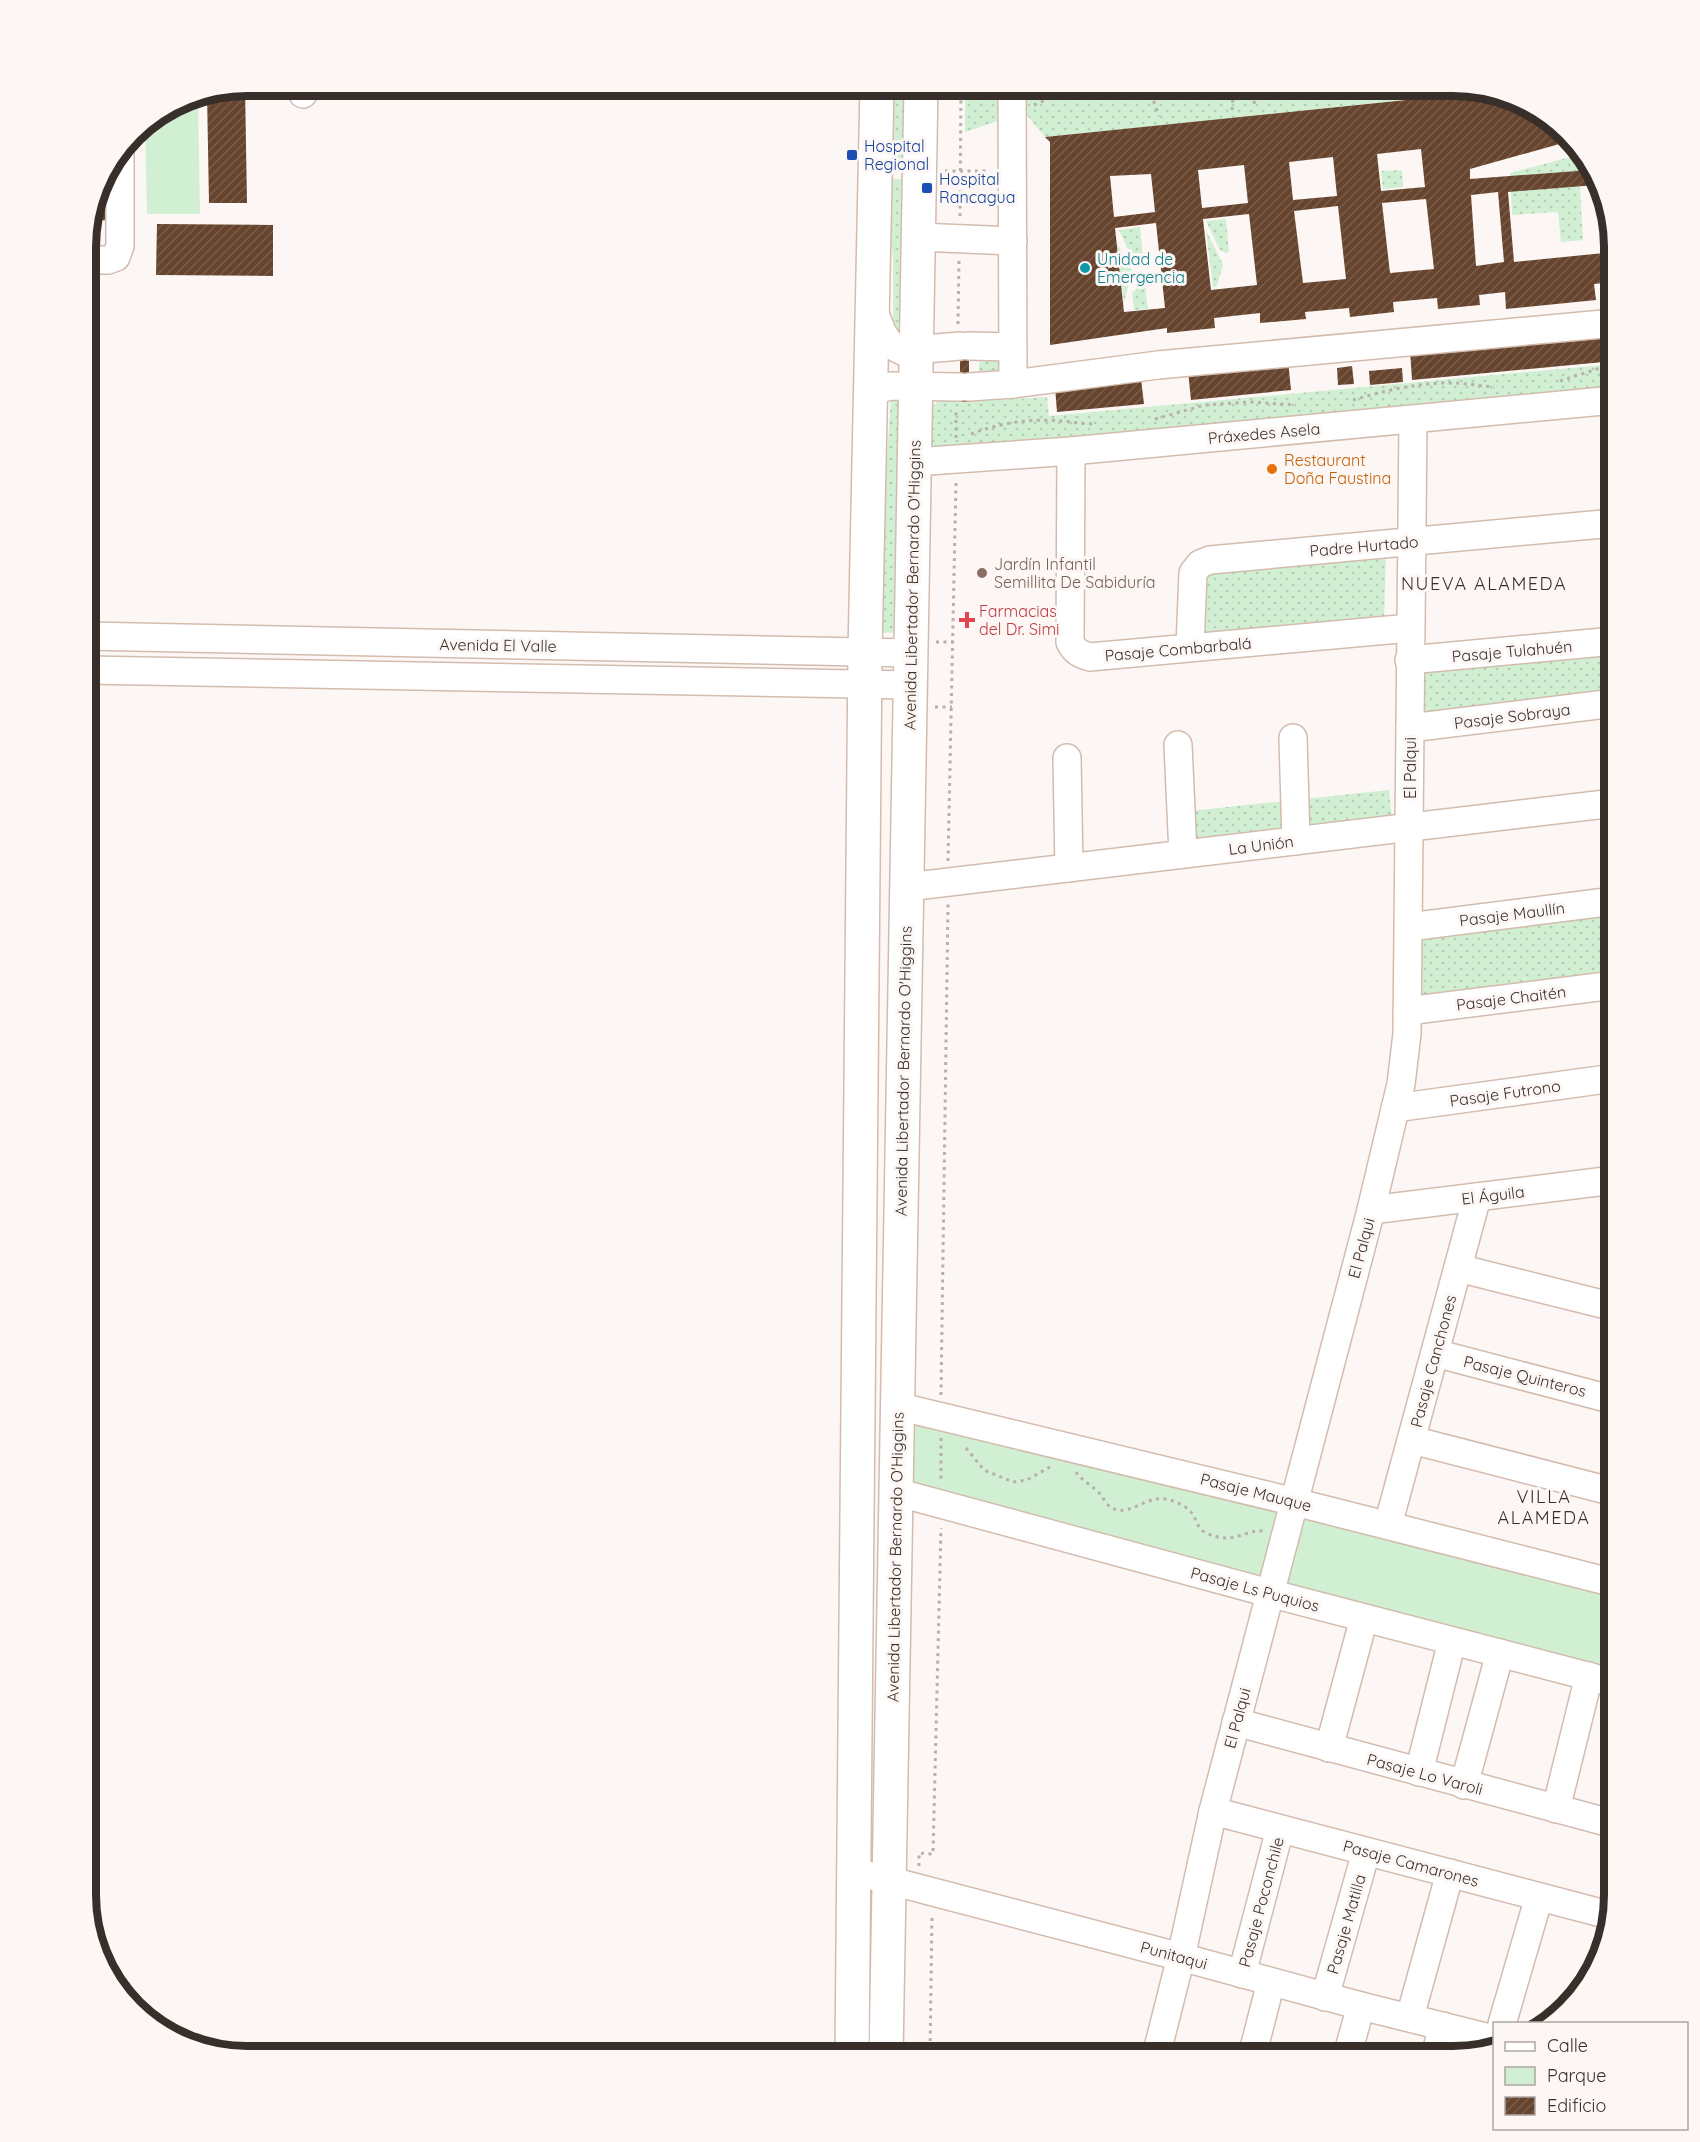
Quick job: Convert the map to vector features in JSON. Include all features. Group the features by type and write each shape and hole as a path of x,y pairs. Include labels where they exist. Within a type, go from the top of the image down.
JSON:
{"main road":[{"path":"852,2046 865,668 877,96"},
{"name":"Avenida Libertador Bernardo O'Higgins","path":"887,2046 899,1891 897,1406 921,96"},
{"path":"853,1887 899,1891"}],"street":[{"path":"1012,96 1013,384"},
{"path":"96,260 116,257 120,246 120,165"},
{"path":"919,231 1013,235"},
{"path":"874,310 881,331 895,348 902,351 964,346 1012,346"},
{"path":"871,396 880,389 890,386 964,387 1013,384 1158,365 1604,324"},
{"name":"Práxedes Asela","path":"914,462 1071,451 1604,401"},
{"name":"El Palqui","path":"1159,2046 1181,1957 1213,1810 1371,1210 1395,1108 1406,1042 1413,420"},
{"name":"Pasaje Combarbalá","path":"1071,451 1070,642 1080,654 1090,657 1410,628"},
{"name":"Padre Hurtado","path":"1191,648 1193,573 1200,564 1210,560 1604,524"},
{"name":"Avenida El Valle","path":"96,636 865,668 910,685"},
{"name":"Pasaje Tulahuén","path":"1409,660 1604,642"},
{"name":"Avenida El Valle","path":"96,670 865,668 911,653"},
{"name":"Pasaje Sobraya","path":"1410,728 1604,704"},
{"path":"1293,738 1296,841"},
{"path":"1178,746 1183,854"},
{"path":"1067,758 1069,868"},
{"name":"La Unión","path":"907,887 1604,804"},
{"name":"Pasaje Maullín","path":"1408,927 1604,902"},
{"name":"Pasaje Chaitén","path":"1407,1011 1604,986"},
{"name":"Pasaje Futrono","path":"1395,1108 1604,1079"},
{"name":"El Águila","path":"1371,1210 1604,1181"},
{"name":"Pasaje Canchones","path":"1388,1525 1477,1197"},
{"path":"1458,1268 1604,1304"},
{"name":"Pasaje Quinteros","path":"1435,1353 1604,1397"},
{"name":"Pasaje Mauque","path":"897,1406 1295,1502 1604,1580"},
{"path":"1412,1440 1604,1489"},
{"name":"Pasaje Ls Puquios","path":"896,1492 1602,1680"},
{"path":"1329,1748 1364,1618"},
{"path":"1419,1772 1452,1641"},
{"path":"1464,1785 1500,1653"},
{"path":"1556,1809 1602,1680"},
{"name":"Pasaje Lo Varoli","path":"1236,1722 1604,1821"},
{"name":"Pasaje Camarones","path":"1213,1810 1603,1913"},
{"name":"Pasaje Poconchile","path":"1242,1974 1280,1828"},
{"name":"Pasaje Matilla","path":"1325,1997 1366,1852"},
{"path":"1410,2017 1450,1873"},
{"name":"Punitaqui","path":"899,1891 1181,1957 1325,1997 1493,2039"},
{"path":"1503,2022 1539,1897"},
{"path":"1255,2046 1271,1982"},
{"path":"1350,2046 1361,2006"},
{"path":"1438,2046 1443,2026"}],"path":[{"path":"1033,106 1054,96"},
{"path":"1152,96 1159,116"},
{"path":"1232,110 1234,96"},
{"path":"1253,96 1255,108"},
{"path":"965,171 1012,172"},
{"path":"930,2046 932,1905 899,1891 919,1853 933,1854 941,1504 948,882 957,460"},
{"path":"941,1442 951,1444"},
{"path":"961,1446 971,1451 976,1463 984,1470 1013,1482 1027,1480 1058,1464"},
{"path":"1074,1469 1108,1505 1117,1510 1128,1509 1159,1498 1166,1499 1186,1508 1191,1512 1198,1527 1218,1536 1235,1538 1262,1530 1285,1537"}],"green space":[{"path":"887,96 911,96 911,167 887,167"},
{"path":"965,96 997,96 1001,120 965,132"},
{"path":"1021,96 1445,96 1045,137 1020,107"},
{"path":"198,104 200,214 147,214 145,135 171,116"},
{"path":"1574,156 1578,162 1583,240 1561,242 1558,212 1512,215 1510,173"},
{"path":"1402,170 1403,187 1383,189 1381,171"},
{"path":"886,179 910,179 908,345 893,342 893,258"},
{"path":"1226,219 1229,252 1226,253 1220,250 1206,221"},
{"path":"1140,227 1144,266 1136,267 1119,230"},
{"path":"1206,230 1223,265 1217,285 1213,288"},
{"path":"1117,243 1132,271 1124,303"},
{"path":"1145,286 1148,309 1134,310 1132,293 1137,288"},
{"path":"996,360 1001,364 1003,374 979,383 979,362"},
{"path":"1604,365 1604,390 938,451 931,444 928,434 929,416 933,406 938,401 947,399 960,398 960,402 969,402 1047,397 1049,416"},
{"path":"902,393 901,633 878,632 882,485 887,456 891,399"},
{"path":"1386,552 1384,623 1198,639 1204,578 1216,567"},
{"path":"1604,651 1604,697 1422,718 1422,671"},
{"path":"1389,790 1392,820 1194,841 1190,811"},
{"path":"1604,909 1604,978 1417,1002 1418,936"},
{"path":"917,1405 1604,1590 1604,1675 909,1493"}],"building":[{"path":"245,96 247,203 209,203 207,101"},
{"path":"1445,96 1483,99 1502,104 1529,116 1563,143 1470,169 1470,179 1583,171 1590,185 1508,192 1514,262 1604,253 1604,283 1594,284 1596,300 1506,309 1505,292 1479,295 1480,305 1438,309 1437,298 1393,302 1394,312 1350,317 1349,308 1305,312 1306,319 1260,323 1260,313 1214,318 1215,328 1167,333 1167,328 1050,345 1050,142 1045,137","holes":["1421,149 1425,187 1381,191 1377,154","1333,157 1337,196 1293,200 1289,162","1244,165 1248,203 1202,208 1198,170","1151,174 1155,212 1114,217 1110,176","1498,192 1504,262 1476,266 1471,195","1426,199 1434,269 1390,273 1382,203","1338,206 1346,279 1303,283 1294,211","1249,214 1257,285 1211,290 1203,219","1156,223 1165,308 1124,312 1115,228"]},
{"path":"109,185 110,220 98,221"},
{"path":"157,224 273,225 273,276 156,275"},
{"path":"1604,332 1604,362 1412,380 1410,350"},
{"path":"960,339 969,339 969,402 960,402"},
{"path":"1288,361 1291,390 1191,400 1188,371"},
{"path":"1352,366 1354,384 1338,385 1337,368"},
{"path":"1402,368 1403,382 1370,385 1369,371"},
{"path":"1141,379 1144,404 1057,412 1055,387"}],"place":[{"name":"Hospital Regional","path":"852,155"},
{"name":"Hospital Rancagua","path":"927,188"},
{"name":"Unidad de Emergencia","path":"1085,268"},
{"name":"Restaurant Doña Faustina","path":"1272,469"},
{"name":"Jardín Infantil Semillita De Sabiduría","path":"982,573"},
{"name":"Farmacias del Dr. Simi","path":"967,620"}],"district":[{"name":"NUEVA ALAMEDA","path":"1484,584"},
{"name":"VILLA ALAMEDA","path":"1544,1507"}]}
